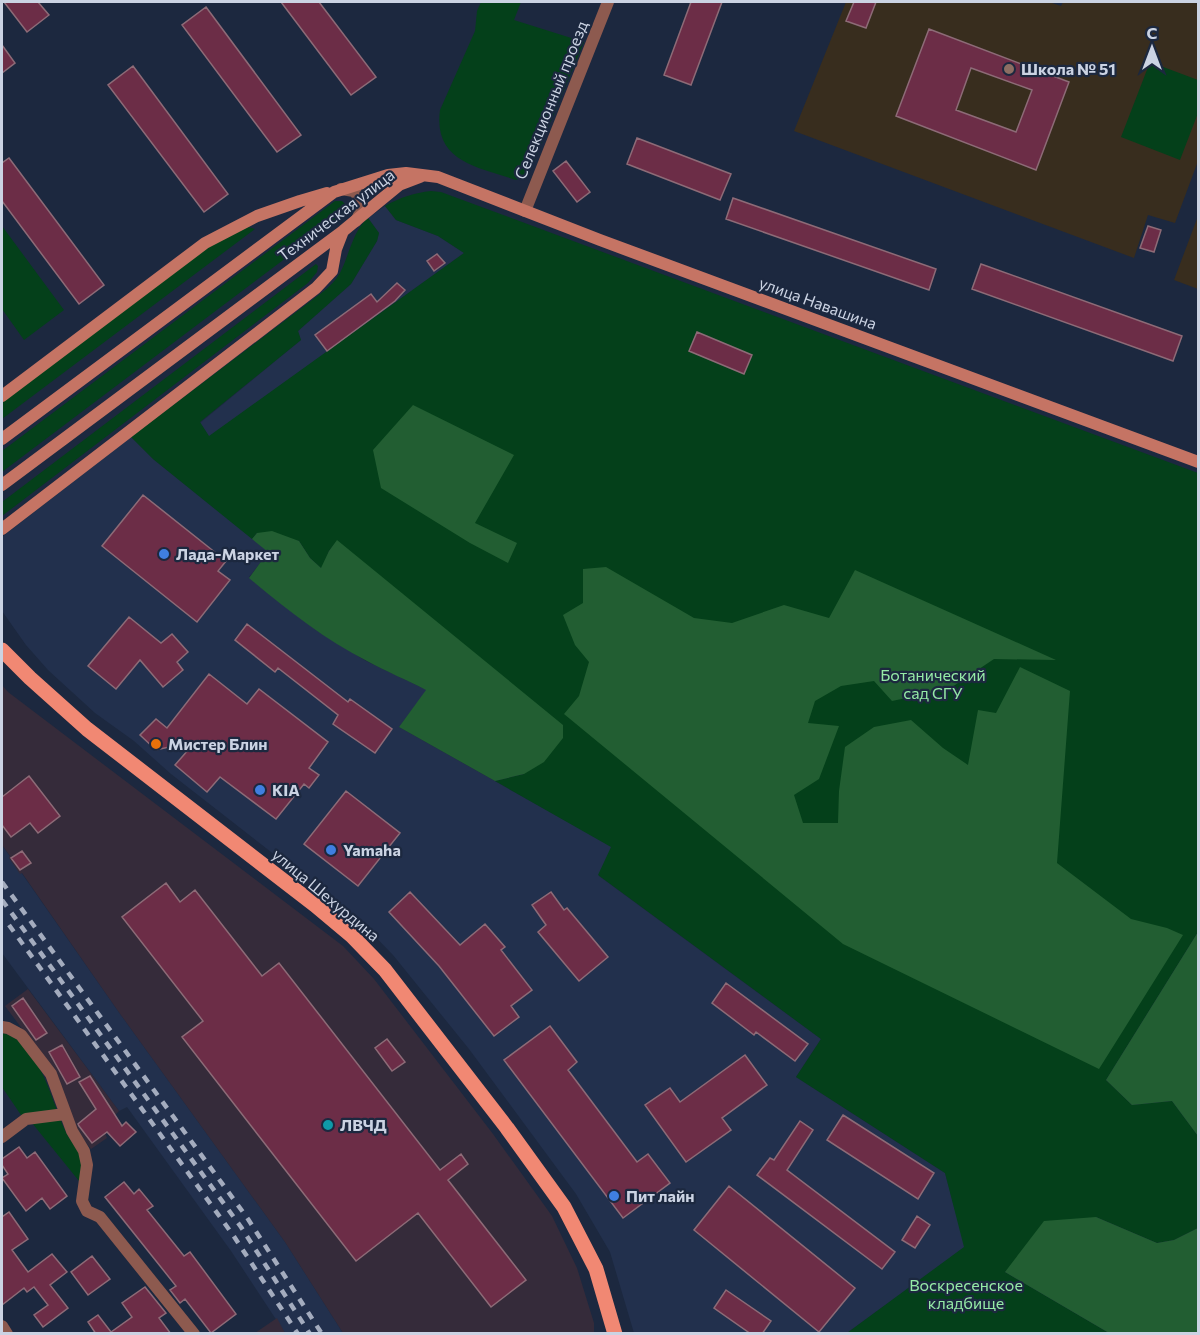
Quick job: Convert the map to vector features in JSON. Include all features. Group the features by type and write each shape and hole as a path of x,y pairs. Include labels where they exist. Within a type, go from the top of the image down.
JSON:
{"main road":[{"name":"Техническая улица","path":"2,439 337,190 388,175 406,173 427,175"},
{"name":"улица Навашина","path":"427,175 438,177 1198,462"},
{"name":"Техническая улица","path":"2,485 343,231 399,185 427,175"},
{"path":"2,396 205,243 257,216 337,190"},
{"path":"2,529 316,288 332,271 336,249 343,231"},
{"name":"улица Шехурдина","path":"2,650 87,729 352,936 385,970 507,1128 564,1207 588,1253 602,1287 615,1334"}],"street":[{"name":"Селекционный проезд","path":"525,211 608,2"},
{"path":"337,190 354,191 361,199 362,210 356,221"},
{"path":"2,1027 21,1035 51,1074 72,1131 84,1151 87,1165 82,1201 87,1211 100,1217 194,1334"},
{"path":"2,1137 26,1119 65,1114"},
{"path":"2,1326 7,1334"}],"shaded area":[{"name":"Школа № 51","path":"846,2 1049,2 1061,6 1063,2 1193,2 1198,4 1198,161 1175,223 1148,215 1134,258 794,131"},
{"path":"385,206 396,220 438,236 464,253 209,437 200,423 301,340 298,331 351,284 377,241 379,233 368,218"},
{"path":"1198,216 1198,289 1174,280"},
{"path":"131,437 153,459 269,552 249,577 319,632 366,661 427,690 399,727 612,847 599,876 821,1039 796,1077 945,1173 965,1247 847,1333 634,1333 610,1252 576,1194 469,1049 393,955 361,922 171,774 134,741 95,713 48,670 26,645 2,611 2,537"},
{"path":"2,685 8,692 343,946 374,979 493,1134 552,1216 577,1268 594,1323 594,1333 343,1333 285,1242 118,1011 22,873 20,874 2,845"},
{"path":"2,845 118,1011 285,1242 343,1333 285,1333 231,1251 127,1107 119,1111 2,953"},
{"path":"28,989 119,1111 103,1128 107,1138 91,1149 76,1130 53,1070 5,1006"},
{"path":"277,1318 285,1333 255,1333"}],"green space":[{"path":"481,2 521,2 514,20 584,42 531,169 524,177 516,180 461,160 451,152 444,141 440,127 440,110 475,31 477,11"},
{"path":"1150,62 1198,80 1198,113 1180,160 1121,137"},
{"name":"Ботанический сад СГУ","path":"431,191 441,192 1198,473 1198,932 1106,1080 1132,1105 1172,1101 1198,1136 1198,1228 1174,1240 1157,1243 1096,1217 1005,1272 1109,1333 847,1333 964,1247 945,1173 796,1077 821,1039 598,875 611,847 495,781 524,774 337,541 329,551 322,569 310,558 299,541 257,533 252,539 153,459 131,437 328,287 340,273 355,236 368,218 379,233 377,241 351,284 298,331 301,340 200,422 209,436 464,253 438,236 396,220 385,206 408,196"},
{"path":"335,201 342,201 346,205 343,215 2,472 2,451"},
{"path":"2,226 64,310 24,340 2,309"},
{"path":"248,227 255,229 2,419 2,403 207,248"},
{"path":"316,264 317,272 308,283 2,516 2,502"},
{"path":"413,405 514,455 475,523 517,543 508,563 470,543 381,488 373,450"},
{"path":"272,531 299,541 310,558 321,568 337,540 563,725 563,738 544,762 524,774 495,781 399,727 426,690 374,665 336,643 291,612 249,578 268,552 252,539 257,533"},
{"path":"606,567 694,618 732,623 784,605 829,618 855,570 1056,660 994,659 949,689 892,701 874,681 841,686 815,701 808,723 839,726 819,779 794,795 803,823 838,823 839,791 845,747 874,727 911,720 943,748 968,765 978,710 996,713 1020,667 1070,691 1057,863 1131,919 1167,928 1183,935 1099,1069 843,944 564,714 579,696 589,662 575,645 563,615 583,603 583,569"},
{"path":"1198,932 1198,1136 1172,1101 1132,1105 1106,1080"},
{"path":"2,1033 15,1038 35,1059 67,1134 82,1158 79,1181 32,1123 21,1115 2,1087"},
{"path":"1096,1217 1157,1243 1174,1240 1198,1228 1198,1333 1109,1333 1005,1272 1044,1221"}],"building":[{"path":"4,2 38,2 49,15 27,32"},
{"path":"281,2 319,2 376,77 351,95"},
{"path":"691,2 722,2 691,85 664,75"},
{"path":"854,2 876,2 866,28 846,21"},
{"path":"206,7 301,135 277,152 182,25"},
{"path":"929,29 1069,82 1036,170 896,116","holes":["971,68 1032,90 1016,132 956,110"]},
{"path":"2,45 15,63 2,73"},
{"path":"133,66 228,194 204,212 108,85"},
{"path":"637,138 731,174 720,200 627,164"},
{"path":"9,158 104,285 79,304 2,201 2,163"},
{"path":"566,161 590,192 577,202 553,171"},
{"path":"733,198 936,269 929,290 726,219"},
{"path":"1148,226 1161,230 1154,252 1140,248"},
{"path":"437,254 445,263 434,271 427,261"},
{"path":"981,264 1182,336 1173,361 972,289"},
{"path":"397,283 405,290 395,301 327,351 315,335 371,294 377,302"},
{"path":"697,332 752,355 744,374 689,351"},
{"name":"Лада-Маркет","path":"143,495 226,561 218,571 230,580 197,622 102,546"},
{"path":"129,617 161,643 172,634 188,652 177,662 183,670 163,687 140,660 116,689 88,666"},
{"path":"247,624 348,702 350,699 392,729 375,753 333,724 338,715 278,668 275,672 235,640"},
{"path":"209,674 247,704 259,689 328,742 309,768 319,775 309,788 304,784 276,819 220,777 207,792 175,765 196,741 156,750 140,735 156,719 167,728"},
{"path":"29,776 60,816 38,833 30,823 11,837 2,825 2,797"},
{"path":"346,791 400,833 358,886 304,844"},
{"path":"22,851 31,863 20,870 11,858"},
{"name":"ЛВЧД","path":"166,883 180,902 195,890 262,976 279,963 440,1170 461,1154 468,1164 448,1180 526,1280 491,1307 418,1213 356,1261 182,1037 203,1021 122,917"},
{"path":"410,892 460,945 485,924 505,947 501,950 532,990 511,1006 519,1017 494,1036 439,966 389,912"},
{"path":"551,892 564,910 567,908 608,957 579,981 538,932 546,925 532,905"},
{"path":"726,983 808,1044 795,1061 756,1032 754,1035 712,1003"},
{"path":"23,998 47,1033 36,1040 12,1006"},
{"path":"550,1026 577,1062 568,1070 637,1162 648,1154 670,1183 623,1218 504,1060"},
{"path":"387,1039 405,1062 392,1071 375,1048"},
{"path":"62,1045 80,1077 67,1084 49,1052"},
{"path":"745,1055 767,1085 722,1118 731,1130 686,1162 645,1105 670,1088 680,1102"},
{"path":"90,1076 122,1126 126,1122 136,1132 120,1146 107,1132 92,1143 78,1124 96,1109 79,1082"},
{"path":"843,1115 934,1173 918,1199 827,1140"},
{"path":"800,1121 813,1130 787,1170 895,1252 882,1269 757,1175 770,1158 774,1160"},
{"path":"19,1147 27,1158 35,1152 67,1196 50,1209 42,1198 26,1211 2,1178 8,1174 2,1165 2,1159"},
{"path":"124,1182 134,1194 139,1189 153,1206 147,1210 184,1256 190,1252 236,1314 211,1333 185,1299 180,1303 170,1290 176,1286 105,1197"},
{"path":"729,1186 855,1288 819,1332 694,1230"},
{"path":"9,1212 28,1239 12,1250 28,1272 52,1254 67,1272 50,1285 68,1308 43,1327 34,1315 48,1305 34,1287 27,1292 24,1288 2,1305 2,1217"},
{"path":"917,1216 930,1225 915,1248 902,1240"},
{"path":"92,1256 110,1279 88,1295 71,1272"},
{"path":"145,1287 166,1313 159,1318 171,1334 96,1334 88,1322 98,1315 111,1332 132,1317 122,1303"},
{"path":"726,1290 771,1321 762,1334 751,1334 714,1308"}],"railway":[{"path":"2,882 248,1219 322,1334"},
{"path":"2,900 241,1227 310,1334"},
{"path":"9,925 233,1235 298,1334"}],"place":[{"name":"Школа № 51","path":"1009,69"},
{"name":"Лада-Маркет","path":"164,554"},
{"name":"Мистер Блин","path":"156,744"},
{"name":"KIA","path":"260,790"},
{"name":"Yamaha","path":"331,850"},
{"name":"ЛВЧД","path":"328,1125"},
{"name":"Пит лайн","path":"614,1196"}],"park label":[{"name":"Воскресенское кладбище","path":"966,1294"}]}
